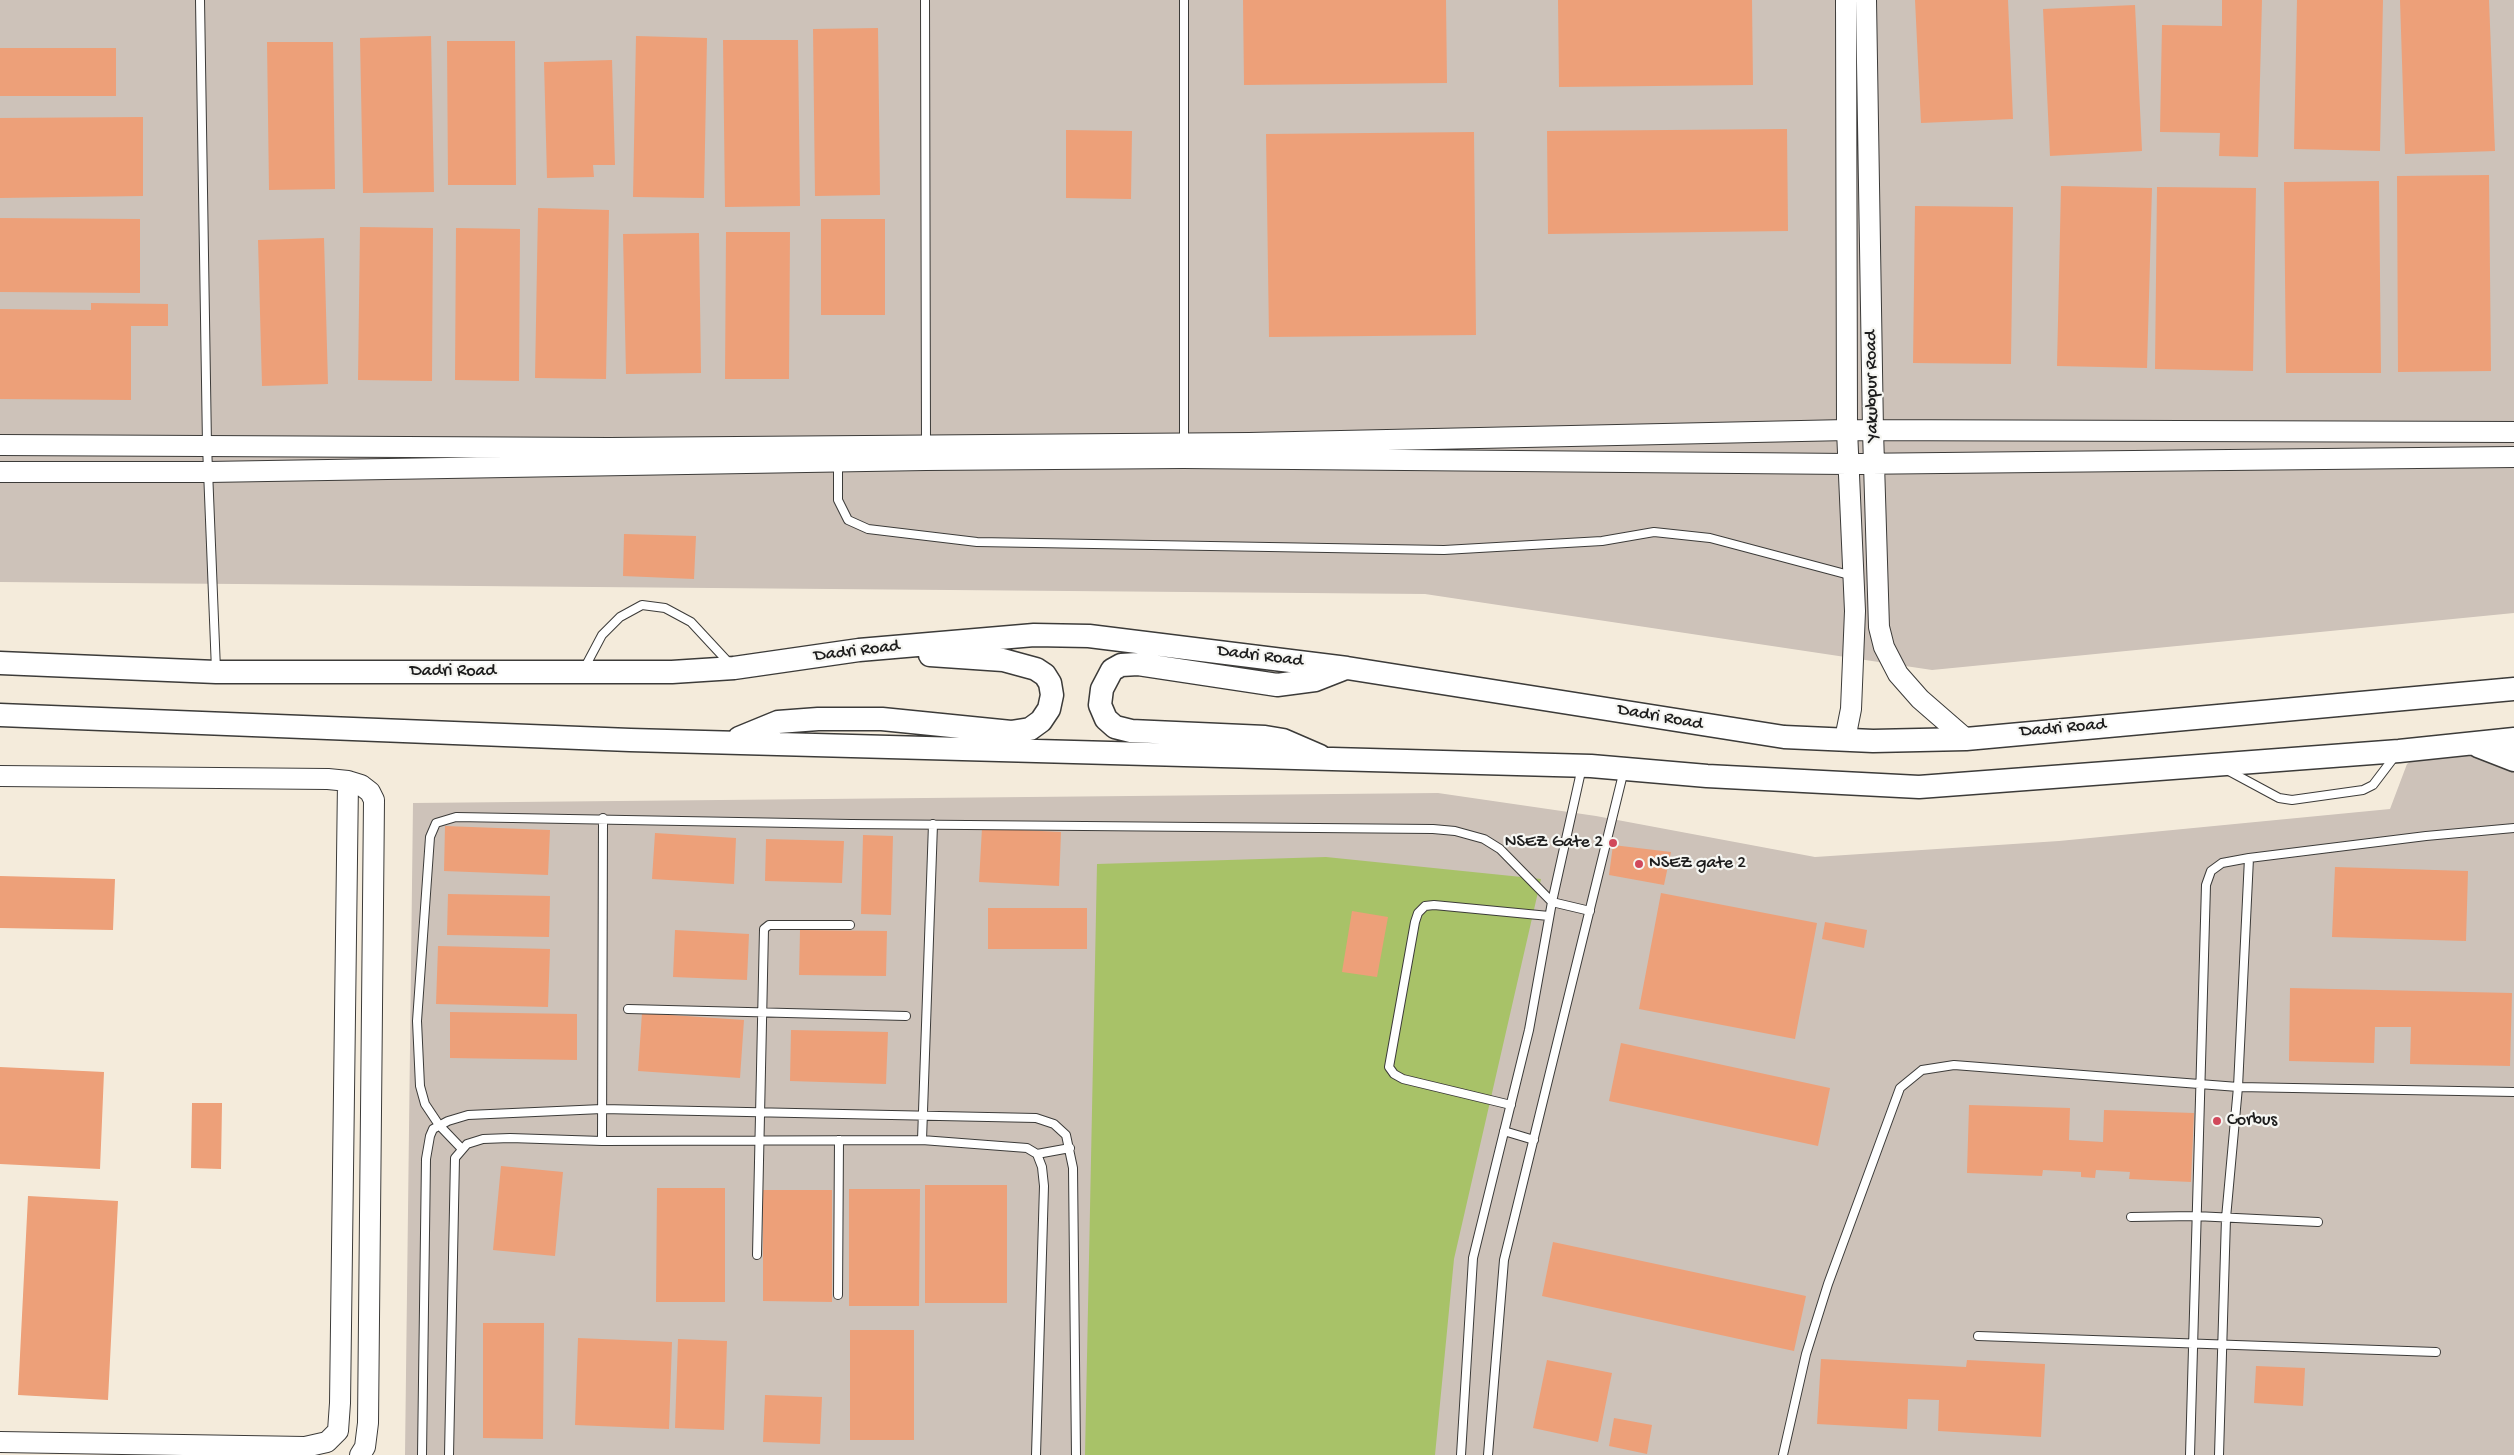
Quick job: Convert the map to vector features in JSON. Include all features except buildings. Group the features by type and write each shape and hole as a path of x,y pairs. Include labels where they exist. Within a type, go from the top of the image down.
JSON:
{"main road":[{"name":"Dadri Road","path":"0,663 216,672 672,672 734,668 859,650 1034,635 1089,636 1347,668 1784,737 1873,741 1966,738 2514,689"},
{"path":"730,741 778,722 818,719 882,719 1011,732 1030,729 1041,721 1049,709 1052,695 1045,675 1019,663 1003,660 859,650"},
{"path":"1330,761 1282,740 1265,737 1131,731 1115,727 1106,719 1100,705 1102,689 1112,670 1121,665 1138,664 1277,685 1316,680 1347,668"},
{"path":"0,715 630,740 730,741 1330,761 1582,766 1707,776 1919,787 2399,751 2514,740"},
{"path":"2472,744 2514,760"}],"street":[{"name":"Yakubpur Road","path":"1845,739 1851,709 1853,680 1853,576 1847,430 1846,0"},
{"name":"Yakubpur Road","path":"1866,0 1873,431 1880,627 1884,647 1898,674 1966,738"},
{"path":"1183,451 1847,430 2514,432"},
{"path":"0,445 619,448 926,452 1183,451 1848,464 2514,457"},
{"path":"0,472 208,472 838,461 926,452"},
{"path":"0,776 348,781 362,785 370,792 374,800 368,1423 365,1452"},
{"path":"0,1442 305,1447 327,1442 338,1431 340,1403 348,781"},
{"path":"344,1109 371,1110"},
{"path":"338,1431 365,1452"}],"lane":[{"path":"200,0 207,445 216,672"},
{"path":"925,0 926,452"},
{"path":"1183,451 1184,0"},
{"path":"838,461 838,500 848,520 868,529 977,542 1444,550 1602,541 1654,532 1710,538 1853,576"},
{"path":"582,673 602,636 620,617 642,605 665,608 691,622 734,668"},
{"path":"2214,764 2280,798 2292,800 2363,790 2373,785 2399,751"},
{"path":"1461,1455 1473,1258 1528,1030 1549,916 1582,766"},
{"path":"1488,1455 1504,1260 1625,768"},
{"path":"462,1149 439,1125 425,1104 420,1086 417,1021 430,837 436,823 456,817 1433,829 1455,831 1484,838 1500,849 1552,902 1590,911"},
{"path":"602,1141 603,818"},
{"path":"922,1140 933,824"},
{"path":"2190,1455 2195,1216 2202,1085 2206,885 2211,871 2222,863 2249,858 2426,836 2514,828"},
{"path":"2219,1455 2226,1218 2238,1087 2249,858"},
{"path":"1510,1105 1403,1079 1394,1074 1389,1067 1415,922 1418,913 1425,906 1434,905 1549,916"},
{"path":"757,1255 765,926 850,925"},
{"path":"628,1009 906,1016"},
{"path":"1783,1455 1806,1354 1828,1284 1900,1088 1922,1070 1954,1065 2238,1087 2514,1092"},
{"path":"422,1455 426,1159 430,1136 439,1125 468,1115 602,1109 1036,1118 1054,1124 1066,1134 1073,1168 1076,1455"},
{"path":"1504,1132 1534,1140"},
{"path":"449,1455 453,1174 455,1158 462,1149 467,1144 483,1139 602,1141 922,1140 1027,1148 1037,1154 1042,1167 1044,1186 1036,1455"},
{"path":"838,1295 839,1140"},
{"path":"1037,1154 1070,1148"},
{"path":"2131,1217 2195,1216 2318,1222"},
{"path":"1978,1336 2192,1345 2436,1352"}],"shaded area":[{"path":"0,0 2514,0 2514,613 1932,670 1425,594 0,582"},
{"path":"2514,746 2514,1455 405,1455 413,803 1438,793 1596,816 1815,857 2059,841 2390,809 2407,764 2421,754"}],"green space":[{"path":"1326,857 1541,879 1454,1259 1435,1455 1085,1455 1097,864"}],"place":[{"name":"NSEZ Gate 2","path":"1613,843"},
{"name":"NSEZ gate 2","path":"1639,864"},
{"name":"Corbus","path":"2217,1121"}]}
